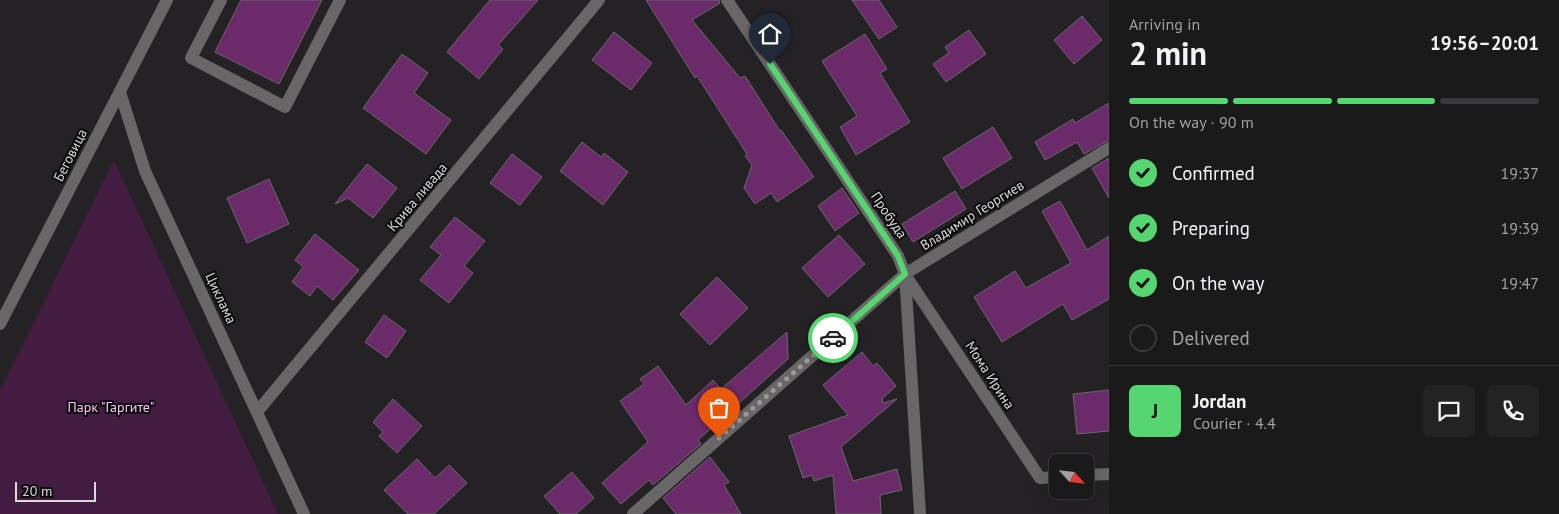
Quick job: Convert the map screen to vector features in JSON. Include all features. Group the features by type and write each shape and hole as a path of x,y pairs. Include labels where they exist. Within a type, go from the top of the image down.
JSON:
{"street":[{"name":"Беговица","path":"0,324 4,307 120,92 167,0"},
{"path":"221,0 191,58 285,107 340,0"},
{"name":"Крива ливада","path":"257,412 600,0"},
{"name":"Пробуда","path":"727,0 898,256 905,274 920,514"},
{"name":"Циклама","path":"120,92 145,171 304,514"},
{"name":"Владимир Георгиев","path":"633,514 905,274 1109,148"},
{"name":"Мома Ирина","path":"905,274 1040,478 1049,478"},
{"path":"1094,475 1109,474"}],"green space":[{"name":"Парк \"Гаргите\"","path":"114,160 278,514 0,514 0,390"}],"building":[{"path":"241,0 322,0 279,84 215,52"},
{"path":"490,0 538,0 498,45 503,49 479,79 447,52"},
{"path":"646,0 719,0 720,3 692,20 740,78 745,76 780,131 814,177 777,202 771,193 755,204 744,188 752,165 745,156 747,154 697,76 695,78"},
{"path":"852,0 879,0 897,27 879,39"},
{"path":"1082,16 1102,40 1074,64 1054,40"},
{"path":"969,30 986,54 946,82 933,64 949,53 945,47"},
{"path":"614,32 652,63 631,90 592,60"},
{"path":"865,34 887,69 880,73 910,122 856,155 840,127 857,116 822,61"},
{"path":"402,54 428,73 414,93 451,120 426,154 363,108"},
{"path":"1109,103 1109,140 1084,154 1077,142 1045,160 1035,142 1073,119 1075,123"},
{"path":"993,127 1012,158 962,189 943,158"},
{"path":"582,142 601,157 604,153 628,172 603,205 560,171"},
{"path":"512,154 542,177 520,205 490,183"},
{"path":"1109,158 1109,198 1092,168"},
{"path":"367,164 397,188 373,218 348,198 335,204"},
{"path":"269,179 289,224 247,243 227,198"},
{"path":"842,188 859,213 835,231 818,206"},
{"path":"955,191 966,209 913,242 902,224"},
{"path":"1060,201 1087,250 1109,236 1109,299 1072,320 1063,304 1002,342 974,297 1015,271 1026,288 1071,263 1042,211"},
{"path":"455,217 485,241 464,266 473,273 449,303 420,280 441,255 430,247"},
{"path":"315,234 359,270 333,300 317,286 310,296 292,282 303,267 295,260"},
{"path":"839,235 865,264 828,297 802,268"},
{"path":"717,277 748,308 710,345 680,314"},
{"path":"384,315 406,331 387,358 365,342"},
{"path":"787,332 788,359 698,440 701,444 653,485 649,480 621,504 602,483 648,442 620,401 644,384 640,379 658,366 686,405 713,380 721,389"},
{"path":"862,352 873,366 877,363 896,386 882,399 883,403 897,399 841,447 853,481 897,469 902,490 880,495 881,514 836,514 833,475 814,481 812,475 803,478 789,436 848,415 823,385"},
{"path":"1109,390 1109,431 1077,434 1073,394"},
{"path":"393,399 422,426 397,453 379,436 383,432 373,422"},
{"path":"710,457 729,482 724,485 741,514 676,514 663,498"},
{"path":"417,459 435,478 449,465 467,483 434,514 408,514 384,490"},
{"path":"572,472 594,498 576,514 560,514 544,496"}],"way so far":[{"path":"719,438 833,338"}],"route":[{"path":"770,64 898,256 905,274 833,338"}]}
